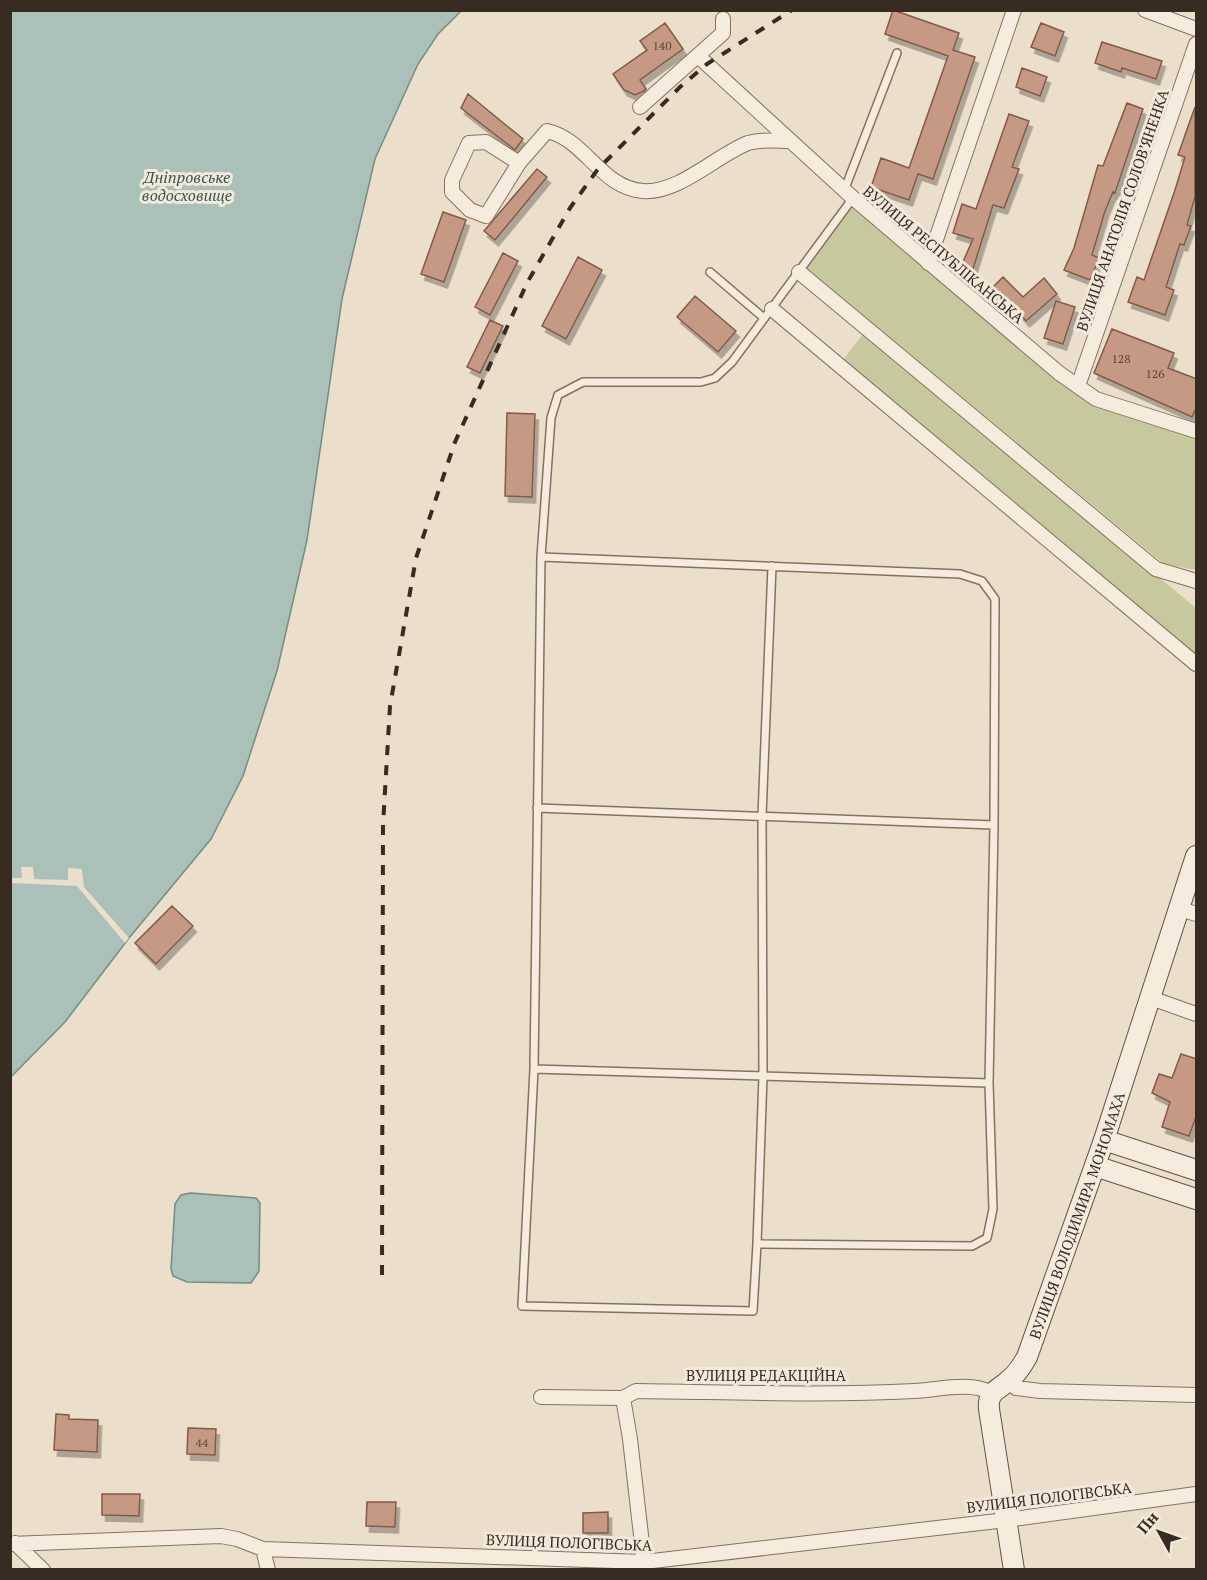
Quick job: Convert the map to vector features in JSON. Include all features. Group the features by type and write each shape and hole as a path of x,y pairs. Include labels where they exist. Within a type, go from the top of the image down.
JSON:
{"street":[{"path":"928,263 1014,10"},
{"path":"1145,10 1197,29"},
{"path":"640,107 723,33 723,20"},
{"name":"ВУЛИЦЯ АНАТОЛІЯ СОЛОВ’ЯНЕНКА","path":"1078,386 1197,44"},
{"name":"ВУЛИЦЯ РЕСПУБЛІКАНСЬКА","path":"698,56 848,194 1078,386 1096,399 1197,431"},
{"path":"519,163 486,142 469,143 452,180 452,192 470,210 486,216 519,163 547,131 561,134 620,185 644,191 663,189 749,143 790,141"},
{"path":"799,272 1156,569 1197,581"},
{"path":"768,314 1197,664"},
{"name":"ВУЛИЦЯ ВОЛОДИМИРА МОНОМАХА","path":"991,1394 1008,1382 1027,1358 1104,1140 1151,998 1189,912 1197,856"},
{"path":"1151,998 1197,1014"},
{"path":"1104,1140 1197,1170"},
{"path":"1095,1166 1197,1199"},
{"path":"1008,1382 1016,1388 1040,1391 1197,1395"},
{"name":"ВУЛИЦЯ РЕДАКЦІЙНА","path":"541,1397 623,1398 636,1391 875,1393 971,1388 991,1394"},
{"path":"991,1394 988,1402 1014,1569"},
{"path":"623,1398 633,1459 644,1566"},
{"name":"ВУЛИЦЯ ПОЛОГІВСЬКА","path":"13,1544 221,1536 237,1539 263,1550 644,1566 1197,1494"},
{"path":"13,1544 43,1569"},
{"path":"263,1550 268,1569"}],"lane":[{"path":"772,566 762,816 763,1076 753,1311 522,1306 534,1069 541,556 551,418 558,395 583,382 701,382 715,378 732,362 799,272 848,194 897,53"},
{"path":"710,272 768,314"},
{"path":"541,556 960,574 982,581 995,599 994,825 989,1083 993,1209 987,1238 972,1246 757,1244"},
{"path":"537,808 994,825"},
{"path":"534,1069 989,1083"}],"green space":[{"path":"853,207 1086,402 1196,439 1196,570 1164,564 807,269"},
{"path":"863,334 1196,608 1196,657 843,360"}],"water":[{"name":"Дніпровське водосховище","path":"11,11 461,11 438,34 418,64 375,159 342,299 307,540 277,671 243,776 211,839 129,938 65,1022 11,1077"},
{"path":"190,1193 256,1198 260,1203 259,1271 251,1283 187,1282 173,1276 171,1269 175,1204 181,1195"}],"pier":[{"path":"21,867 33,867 34,879 68,880 68,868 82,869 84,887 129,938 125,943 77,886 11,883 11,878 22,878"}],"building":[{"path":"893,10 959,33 953,50 975,57 933,179 918,174 909,200 871,187 881,158 909,168 948,56 885,34"},
{"path":"665,23 683,49 640,80 646,89 644,91 635,95 624,90 613,74 647,50 640,41"},
{"path":"1041,23 1064,32 1055,56 1031,47"},
{"path":"1102,42 1162,61 1156,79 1122,68 1121,72 1095,63"},
{"path":"1022,68 1047,77 1040,96 1016,87"},
{"path":"468,94 523,139 515,150 461,108"},
{"path":"1127,103 1143,109 1115,193 1113,192 1105,211 1092,255 1099,258 1090,280 1064,270 1074,248 1098,165 1103,166"},
{"path":"1195,107 1195,197 1187,225 1191,226 1184,245 1180,244 1166,287 1174,290 1165,315 1128,302 1137,277 1144,280 1175,190 1185,157 1178,155"},
{"path":"1009,114 1029,121 1012,167 1019,169 1004,208 993,205 973,269 962,264 973,239 953,233 962,204 976,209"},
{"path":"537,169 547,177 495,240 484,231"},
{"path":"443,212 466,220 444,282 421,274"},
{"path":"503,253 518,261 490,315 475,307"},
{"path":"578,257 602,270 566,339 542,326"},
{"path":"1003,277 1023,297 1044,278 1057,294 1026,321 1002,293 997,299 989,291"},
{"path":"695,296 736,331 718,352 677,317"},
{"path":"1056,301 1075,307 1063,344 1044,338"},
{"path":"490,320 503,326 480,373 467,367"},
{"path":"1112,329 1174,353 1168,368 1197,379 1197,406 1192,417 1094,373"},
{"path":"507,413 535,414 532,497 505,496"},
{"path":"172,906 193,926 156,964 135,943"},
{"path":"1181,1054 1197,1059 1197,1114 1189,1136 1162,1127 1170,1102 1152,1093 1159,1074 1172,1078"},
{"path":"56,1414 69,1415 69,1419 98,1420 97,1452 54,1450"},
{"path":"188,1428 216,1429 215,1455 187,1454"},
{"path":"102,1494 140,1494 139,1516 102,1515"},
{"path":"367,1502 396,1502 395,1527 366,1526"},
{"path":"608,1512 608,1533 583,1533 583,1513"}],"railway":[{"path":"382,1275 383,825 390,706 416,558 455,442 527,283 570,208 598,169 680,87 707,64 792,10"}]}
